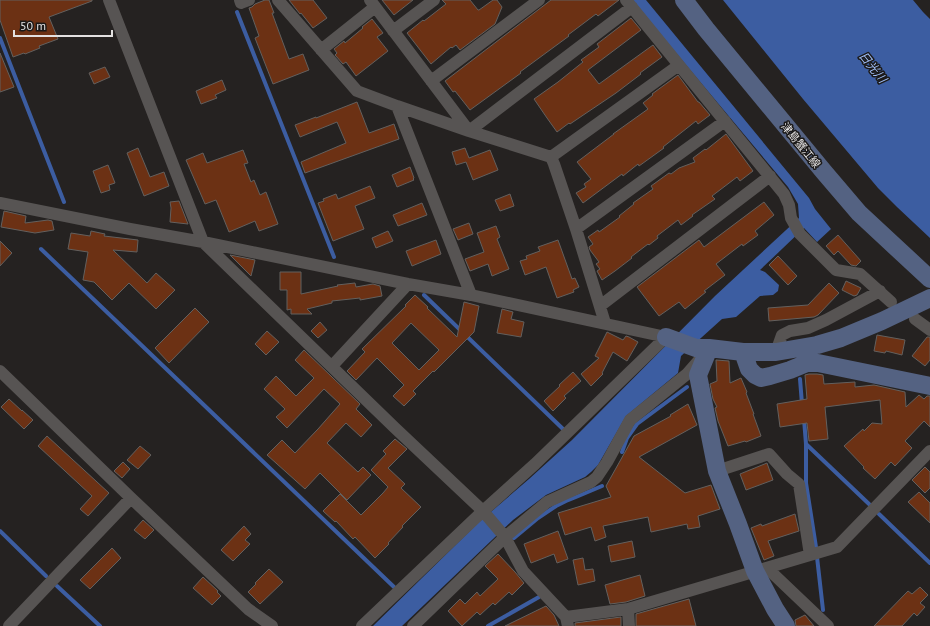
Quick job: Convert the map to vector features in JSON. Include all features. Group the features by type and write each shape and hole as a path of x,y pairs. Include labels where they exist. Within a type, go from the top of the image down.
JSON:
{"street":[{"path":"109,0 203,242 483,511 505,536 523,571 567,621 628,609 837,547 930,451"},
{"path":"240,0 241,3 249,0"},
{"path":"278,0 357,91 469,131 551,157 576,229 605,323"},
{"path":"393,31 434,0"},
{"path":"431,81 539,0"},
{"name":"津島蟹江線","path":"684,0 706,29 859,213 930,280"},
{"path":"320,50 372,4 469,131"},
{"path":"469,131 629,4 784,194 790,205 791,218 800,234 836,270 860,274 891,302"},
{"path":"551,157 679,65"},
{"path":"397,106 471,295"},
{"path":"576,229 725,121"},
{"path":"600,306 770,176"},
{"path":"0,203 203,242 408,284 471,295 668,337 702,348 743,352 776,352 817,345 841,338 882,321 930,298"},
{"path":"332,366 408,284"},
{"path":"776,352 782,335 790,331 808,328 826,320 880,291"},
{"path":"915,319 930,330"},
{"path":"362,626 668,337"},
{"path":"702,348 698,376 717,471 761,570 776,609 786,626"},
{"path":"413,626 505,536 547,502 590,482 597,477 630,420 687,374 702,348"},
{"path":"743,352 749,369 760,378 777,374 807,363 818,363 930,386"},
{"path":"0,371 248,608 272,626"},
{"path":"717,471 769,454 787,474 799,484 810,555"},
{"path":"9,626 132,498"},
{"path":"761,570 828,626"},
{"path":"628,609 629,626"}],"water":[{"path":"632,0 646,0 809,198 815,209 831,229 817,242 804,228 760,270 765,272 779,285 778,291 773,295 760,296 736,317 722,319 681,356 678,373 626,416 598,465 591,472 585,477 546,495 513,520 402,626 373,626 478,523 572,440 715,296 799,218 798,204 788,187"},
{"name":"日光川","path":"723,0 913,0 930,19 930,238 878,188 803,99"}],"building":[{"path":"0,0 92,1 49,17 58,39 39,46 40,48 25,54 24,53 13,57 0,20"},
{"path":"265,0 269,0 274,13 272,13 289,59 303,54 309,70 273,84 255,38 259,36 249,8"},
{"path":"289,0 313,0 327,18 313,28"},
{"path":"382,0 413,0 394,15"},
{"path":"442,0 470,0 479,10 493,0 497,0 502,7 495,24 460,50 456,45 452,48 451,47 431,64 407,33 446,4"},
{"path":"551,0 619,0 598,16 596,14 520,72 521,73 470,110 445,81"},
{"path":"631,18 641,30 588,70 599,84 653,45 662,57 616,93 557,132 534,99 583,62 581,60 599,47 597,44"},
{"path":"372,19 383,33 377,37 388,51 356,76 346,62 343,64 335,55 337,53 334,49 344,41 345,43"},
{"path":"0,53 14,87 0,92"},
{"path":"105,67 110,77 94,84 89,73"},
{"path":"678,75 698,102 710,115 698,124 696,121 663,147 664,148 639,166 638,164 623,176 622,174 583,203 576,193 586,187 584,184 591,179 577,162 648,109 643,103 653,95 652,94"},
{"path":"222,80 226,90 215,95 217,98 201,104 196,91"},
{"path":"357,102 369,133 394,124 399,139 305,173 301,162 346,143 337,122 300,137 295,125"},
{"path":"726,134 753,171 740,181 737,177 712,196 715,199 692,215 693,216 681,225 678,220 657,236 658,238 602,280 597,271 600,269 596,264 599,262 590,250 589,247 593,244 588,237 598,230 599,232 620,217 619,216 634,204 633,203 653,189 651,186 669,173 671,174 679,168 695,162 693,158"},
{"path":"138,148 150,177 164,172 169,186 144,196 127,153"},
{"path":"465,148 469,158 490,150 498,170 473,180 466,162 456,165 452,152"},
{"path":"243,150 248,163 244,164 251,182 254,180 260,195 266,192 278,224 259,231 255,221 229,232 216,200 205,204 186,160 203,153 207,163"},
{"path":"108,165 115,183 109,185 110,190 101,193 93,171"},
{"path":"410,167 414,180 397,187 392,175"},
{"path":"370,186 375,198 355,206 364,229 333,241 318,203 324,201 323,199 336,194 338,199"},
{"path":"510,194 514,206 500,211 495,200"},
{"path":"179,201 188,224 170,222 170,202"},
{"path":"764,202 774,215 755,231 758,235 743,246 742,244 716,264 725,275 704,291 706,292 685,309 679,302 659,316 637,287 699,240 704,247"},
{"path":"422,203 427,215 398,226 393,215"},
{"path":"4,211 26,216 25,223 48,220 52,221 54,230 35,233 1,227"},
{"path":"469,223 473,234 458,240 453,229"},
{"path":"496,226 500,237 497,239 509,269 492,276 488,264 470,271 465,259 484,252 477,233"},
{"path":"91,231 105,234 104,236 138,240 137,252 113,250 147,283 156,273 175,290 156,309 129,283 112,300 94,282 83,280 88,252 68,249 71,233 90,236"},
{"path":"388,231 393,241 376,248 372,238"},
{"path":"838,235 861,261 856,266 851,265 838,251 834,255 826,246"},
{"path":"436,240 441,254 412,266 406,251"},
{"path":"558,240 572,279 575,278 579,287 573,290 574,292 557,298 546,267 525,275 520,261 527,259 526,256 540,251 538,247"},
{"path":"0,241 12,253 0,266"},
{"path":"230,255 255,260 251,276"},
{"path":"778,256 797,276 788,285 769,265"},
{"path":"280,272 301,272 301,294 338,286 337,285 355,283 356,287 373,284 380,286 382,296 360,300 360,298 332,301 332,303 307,309 312,314 291,314 291,309 287,310 287,290 280,290"},
{"path":"846,281 861,288 857,295 854,296 842,290"},
{"path":"829,283 839,293 818,315 814,317 769,321 768,308 808,305"},
{"path":"415,295 457,337 464,302 479,306 474,332 413,391 416,394 404,406 393,396 404,385 377,358 356,380 347,371 365,352 362,349 406,306 405,305","holes":["411,323 439,350 419,370 392,343"]},
{"path":"195,308 209,322 169,363 155,348"},
{"path":"502,309 513,312 511,319 524,322 521,337 497,333"},
{"path":"320,322 327,330 318,338 311,331"},
{"path":"267,331 279,342 266,355 255,344"},
{"path":"607,332 623,340 626,336 638,342 627,361 613,352 602,373 603,374 591,386 581,374 599,358 595,356"},
{"path":"877,335 905,340 902,355 886,351 885,353 874,351"},
{"path":"927,337 930,337 930,360 925,366 912,356"},
{"path":"304,350 360,404 356,409 372,425 361,437 346,423 327,443 358,472 363,467 371,475 347,500 320,473 305,489 267,455 282,440 295,453 340,404 324,389 287,428 276,417 285,409 264,389 276,376 296,396 314,378 295,360"},
{"path":"716,360 729,361 730,383 741,378 761,436 746,442 728,446 718,421 715,408 717,407 713,399 710,384 717,381"},
{"path":"573,372 581,381 564,396 566,398 553,411 544,401"},
{"path":"805,375 823,375 824,384 855,382 855,387 874,385 905,392 906,407 919,395 924,399 927,396 930,396 930,427 924,421 905,441 912,448 895,466 891,462 875,479 863,468 864,467 844,446 872,423 882,424 880,400 825,407 828,439 809,441 807,423 780,427 777,404 807,399"},
{"path":"9,399 33,420 24,429 1,407"},
{"path":"688,404 697,425 639,457 685,493 711,485 720,509 698,516 700,527 688,529 687,524 651,532 648,517 603,526 606,537 595,541 591,527 565,535 558,513 611,497 606,486 634,436 671,416 670,415"},
{"path":"47,436 109,493 88,516 80,509 92,496 38,446"},
{"path":"395,439 407,449 388,468 405,484 401,488 421,507 402,526 403,527 388,543 389,544 375,558 355,537 353,539 336,521 335,522 323,511 340,494 361,515 383,493 388,487 371,470 386,454 383,451"},
{"path":"140,446 151,455 138,469 127,460"},
{"path":"123,462 130,469 122,478 114,471"},
{"path":"767,463 773,480 746,490 740,474"},
{"path":"925,467 930,472 930,488 925,493 912,480"},
{"path":"919,492 930,503 930,523 908,502"},
{"path":"795,514 799,531 768,541 774,556 764,560 751,528 761,524 762,526"},
{"path":"143,520 154,530 145,539 134,530"},
{"path":"244,526 251,534 245,540 250,544 233,561 221,550"},
{"path":"558,531 568,559 557,563 554,554 531,563 524,544"},
{"path":"632,541 635,557 611,562 608,546"},
{"path":"112,548 121,558 90,589 80,580"},
{"path":"498,554 524,583 512,595 509,592 495,605 493,603 480,615 477,612 462,626 448,611 460,599 465,604 477,592 480,596 498,579 485,566"},
{"path":"583,558 585,570 593,569 595,581 578,585 573,560"},
{"path":"269,569 283,582 260,604 248,592"},
{"path":"640,575 645,596 626,602 610,604 605,585"},
{"path":"203,577 218,591 217,592 221,596 212,605 193,588"},
{"path":"920,587 928,595 920,603 925,607 917,616 914,613 902,626 874,626 908,591 912,594"},
{"path":"689,599 696,626 636,626 636,614"},
{"path":"546,606 554,615 559,626 505,626"},
{"path":"805,615 814,626 796,626 795,620"},
{"path":"621,617 621,626 575,626 575,623"}],"waterway":[{"path":"237,12 334,257"},
{"path":"0,38 64,202"},
{"path":"41,249 394,587"},
{"path":"424,295 563,429"},
{"path":"800,379 802,404"},
{"path":"622,452 627,438 637,424 687,387"},
{"path":"804,419 806,444 806,483 816,547"},
{"path":"806,444 869,504"},
{"path":"514,538 538,518 556,506 602,486"},
{"path":"879,514 930,563"},
{"path":"0,531 46,576"},
{"path":"817,557 823,610"},
{"path":"57,586 100,626"},
{"path":"488,626 539,597"}]}
